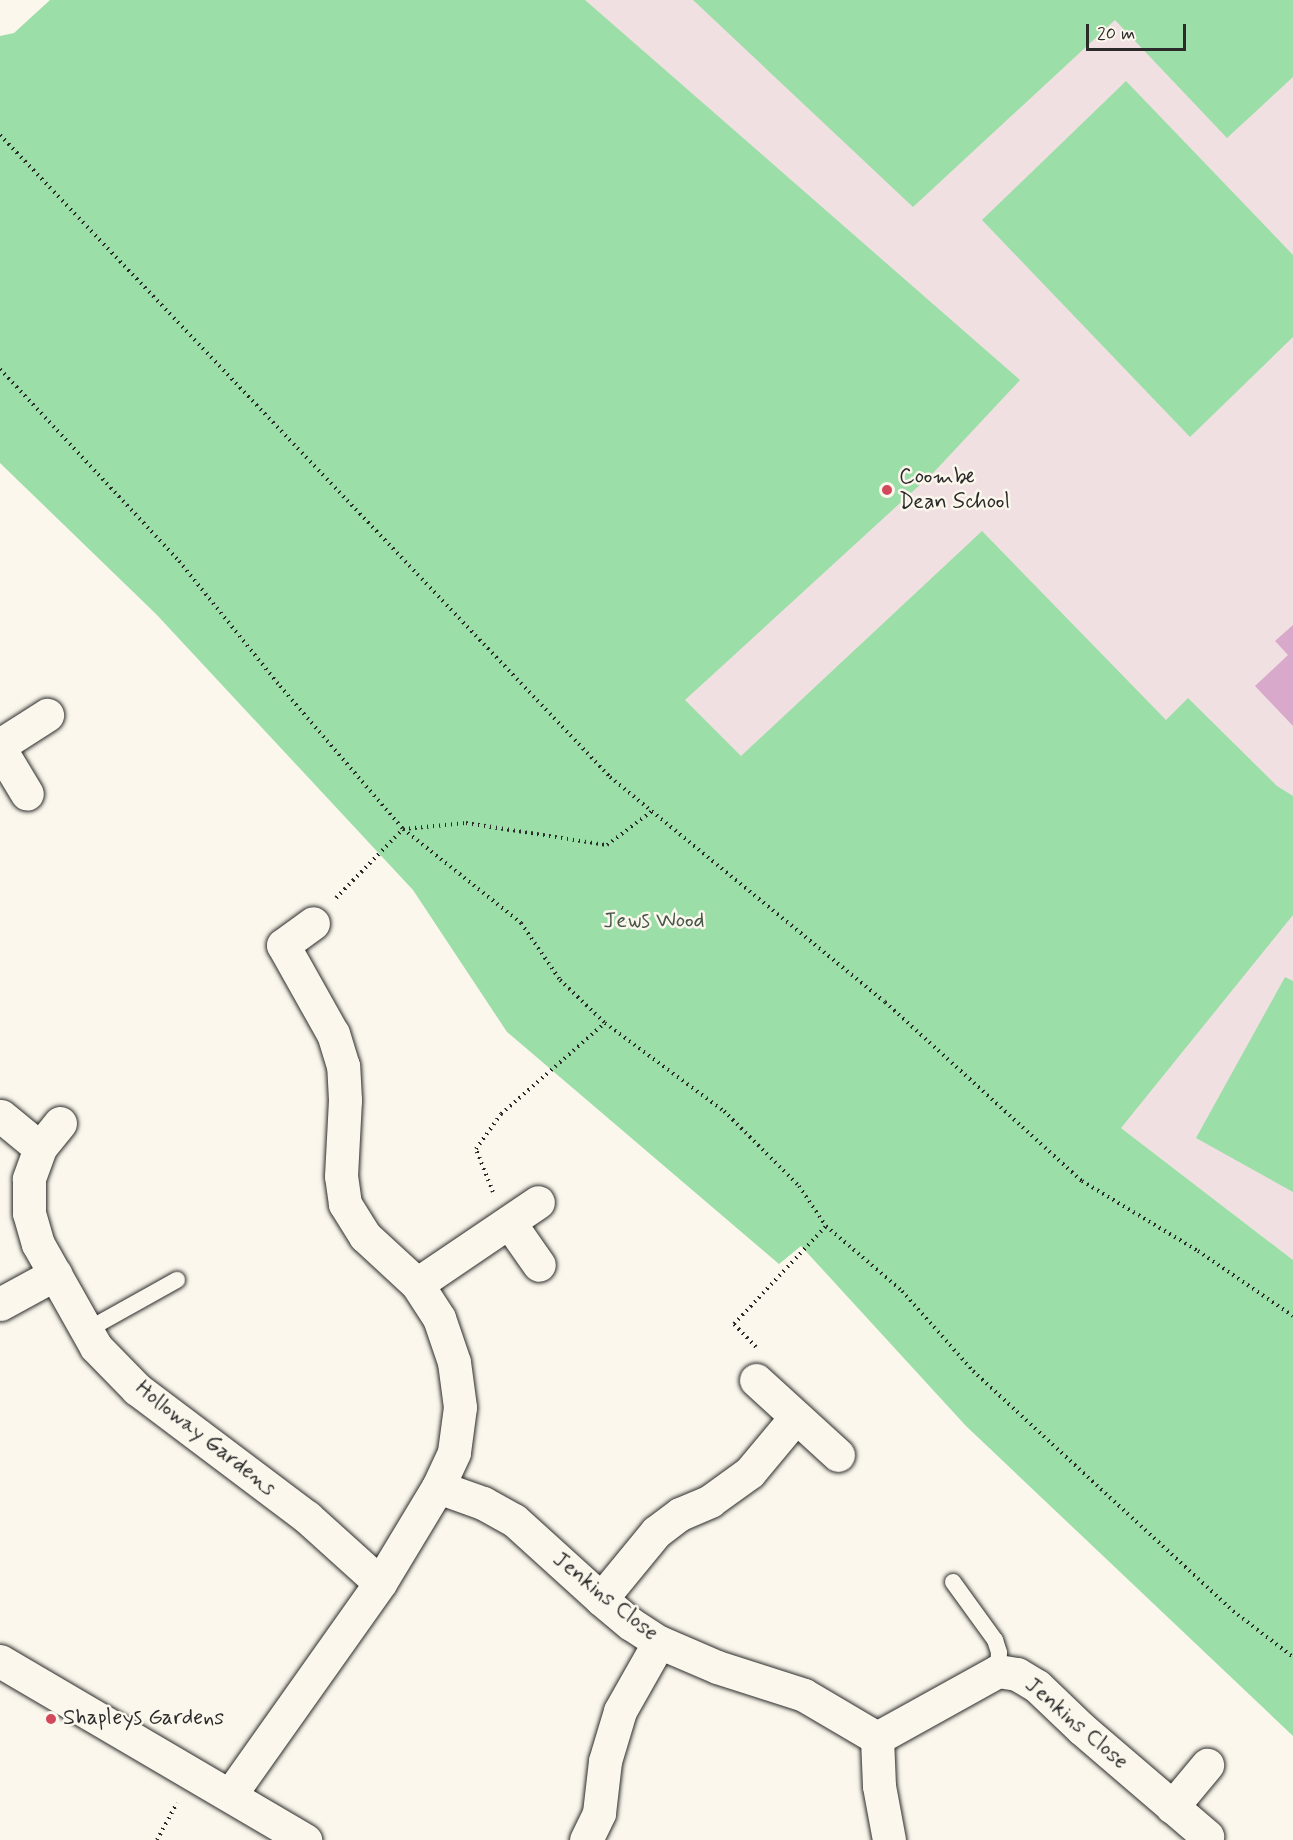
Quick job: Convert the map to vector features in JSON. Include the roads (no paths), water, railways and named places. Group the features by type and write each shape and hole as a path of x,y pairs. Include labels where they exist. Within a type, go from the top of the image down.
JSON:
{"street":[{"path":"27,794 0,747 47,715"},
{"path":"230,1795 380,1582 438,1487 454,1452 460,1407 454,1362 439,1318 417,1284 365,1236 345,1204 341,1176 345,1100 343,1066 333,1034 283,945 313,923"},
{"path":"1,1116 40,1148"},
{"name":"Holloway Gardens","path":"60,1123 40,1148 29,1179 29,1213 38,1244 96,1347 137,1389 307,1518 380,1582"},
{"path":"417,1284 538,1202"},
{"path":"509,1222 539,1265"},
{"path":"0,1304 54,1274"},
{"path":"756,1380 838,1455"},
{"path":"601,1599 656,1532 680,1514 710,1501 750,1472 795,1418"},
{"name":"Jenkins Close","path":"438,1487 483,1503 514,1520 601,1599 631,1624 658,1642 717,1667 804,1695 877,1738 998,1671 1017,1674 1037,1686 1207,1836"},
{"path":"586,1840 599,1813 605,1761 620,1711 658,1642"},
{"path":"0,1661 305,1840"},
{"path":"877,1738 879,1786 889,1840"},
{"path":"1172,1807 1207,1765"}],"lane":[{"path":"87,1330 177,1280"},
{"path":"953,1582 995,1640 999,1652 998,1671"}],"place":[{"name":"Coombe Dean School","path":"887,490"},
{"name":"Shapleys Gardens","path":"51,1719"}],"park label":[{"name":"Jews Wood","path":"654,922"}]}
